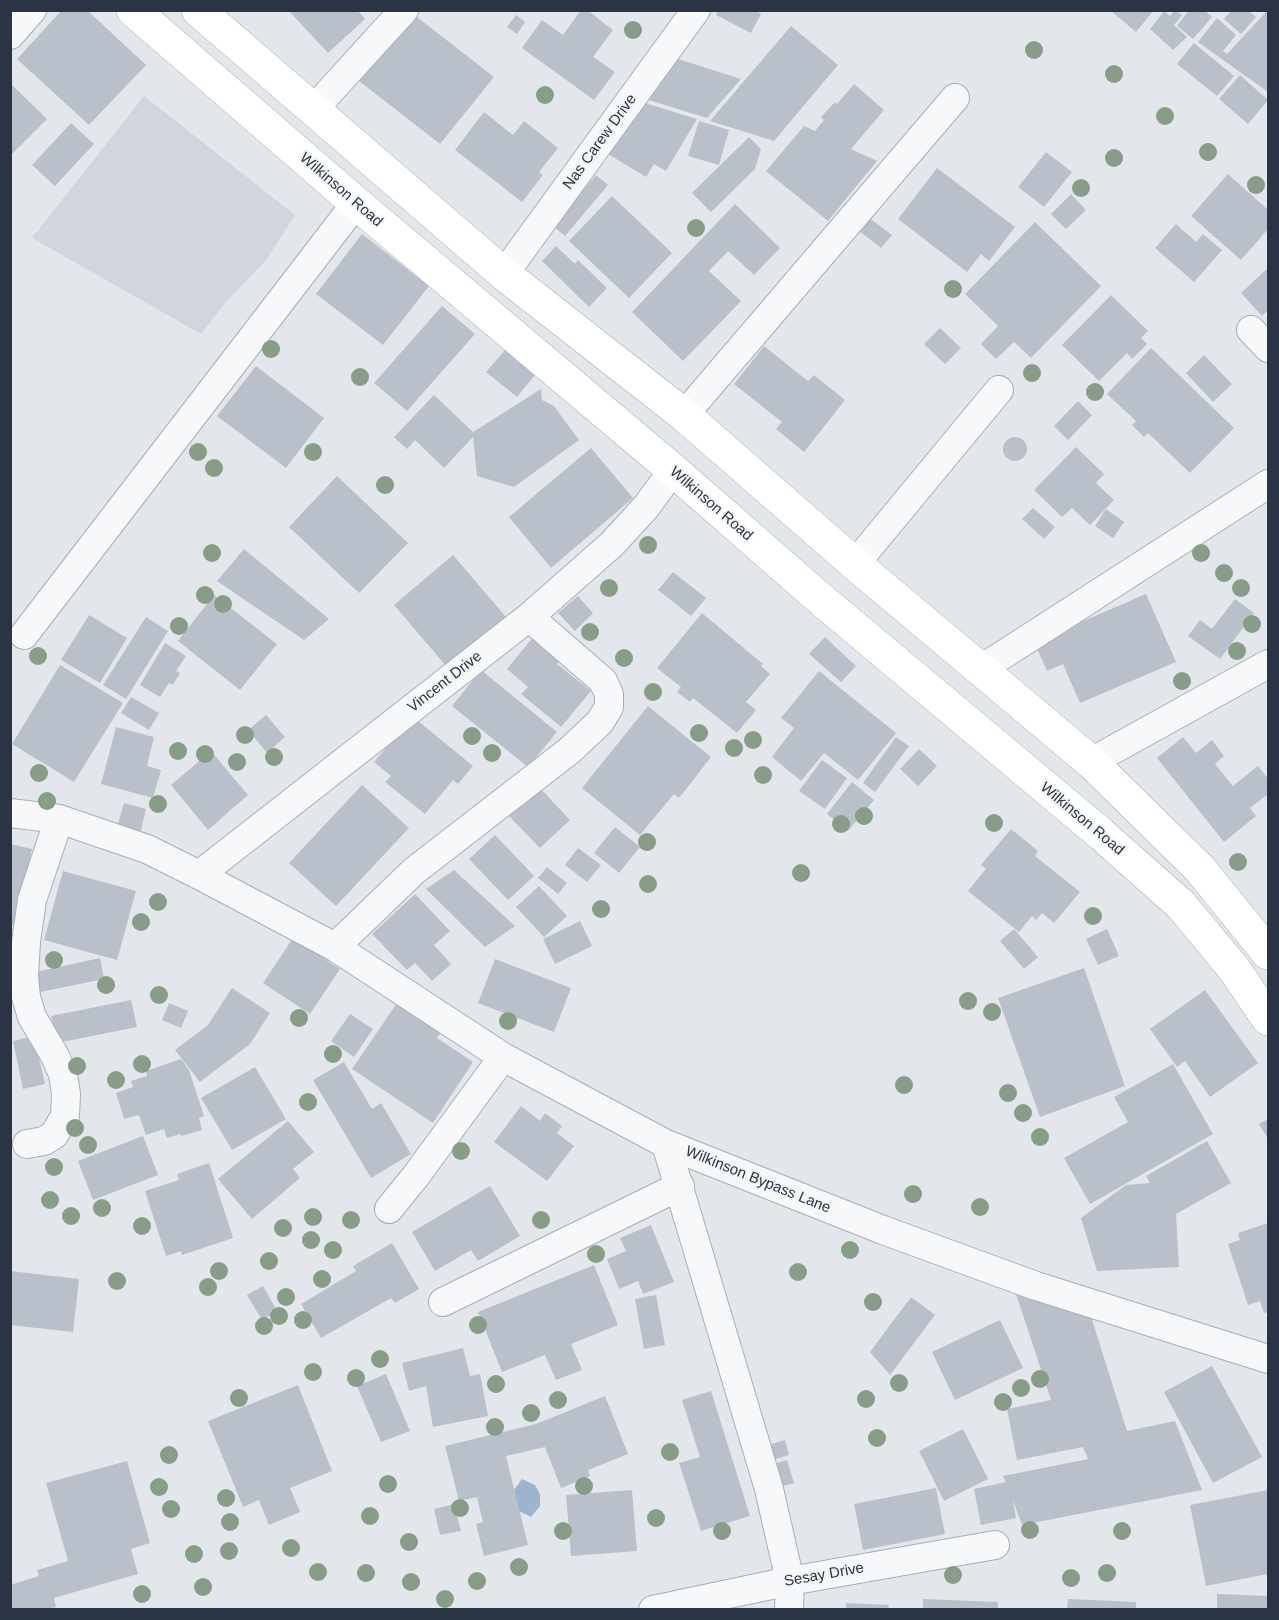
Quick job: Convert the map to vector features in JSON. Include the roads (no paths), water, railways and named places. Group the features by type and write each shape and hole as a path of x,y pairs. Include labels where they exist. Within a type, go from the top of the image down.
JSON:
{"main road":[{"name":"Wilkinson Road","path":"133,10 356,203 673,470 826,604 1101,834 1181,905 1234,969 1269,1018"},
{"path":"198,10 504,274 684,414 855,564 1092,762 1200,869 1269,952"},
{"path":"251,112 279,81"}],"street":[{"path":"10,35 32,10"},
{"path":"313,110 404,10"},
{"name":"Nas Carew Drive","path":"504,274 696,10"},
{"path":"684,414 954,98"},
{"path":"24,635 356,203"},
{"path":"855,564 999,390"},
{"name":"Vincent Drive","path":"199,875 529,617 612,544 646,507 673,470"},
{"path":"981,669 1269,484"},
{"path":"335,947 414,871 568,751 600,722 609,707 609,694 603,681 529,617"},
{"path":"1092,762 1269,663"},
{"name":"Wilkinson Bypass Lane","path":"10,813 59,819 147,849 199,875 335,947 503,1057 666,1144 883,1230 1036,1286 1269,1359"},
{"path":"27,1144 44,1141 54,1135 65,1116 66,1094 63,1074 32,1017 26,997 24,976 32,900 59,819"},
{"path":"389,1209 503,1057"},
{"path":"666,1144 680,1186 712,1305 769,1490 790,1581 789,1610"},
{"path":"443,1302 680,1186"},
{"name":"Sesay Drive","path":"654,1610 790,1581 994,1545"}],"water":[{"path":"522,1479 535,1485 540,1494 540,1506 531,1517 519,1511 514,1490"}]}
